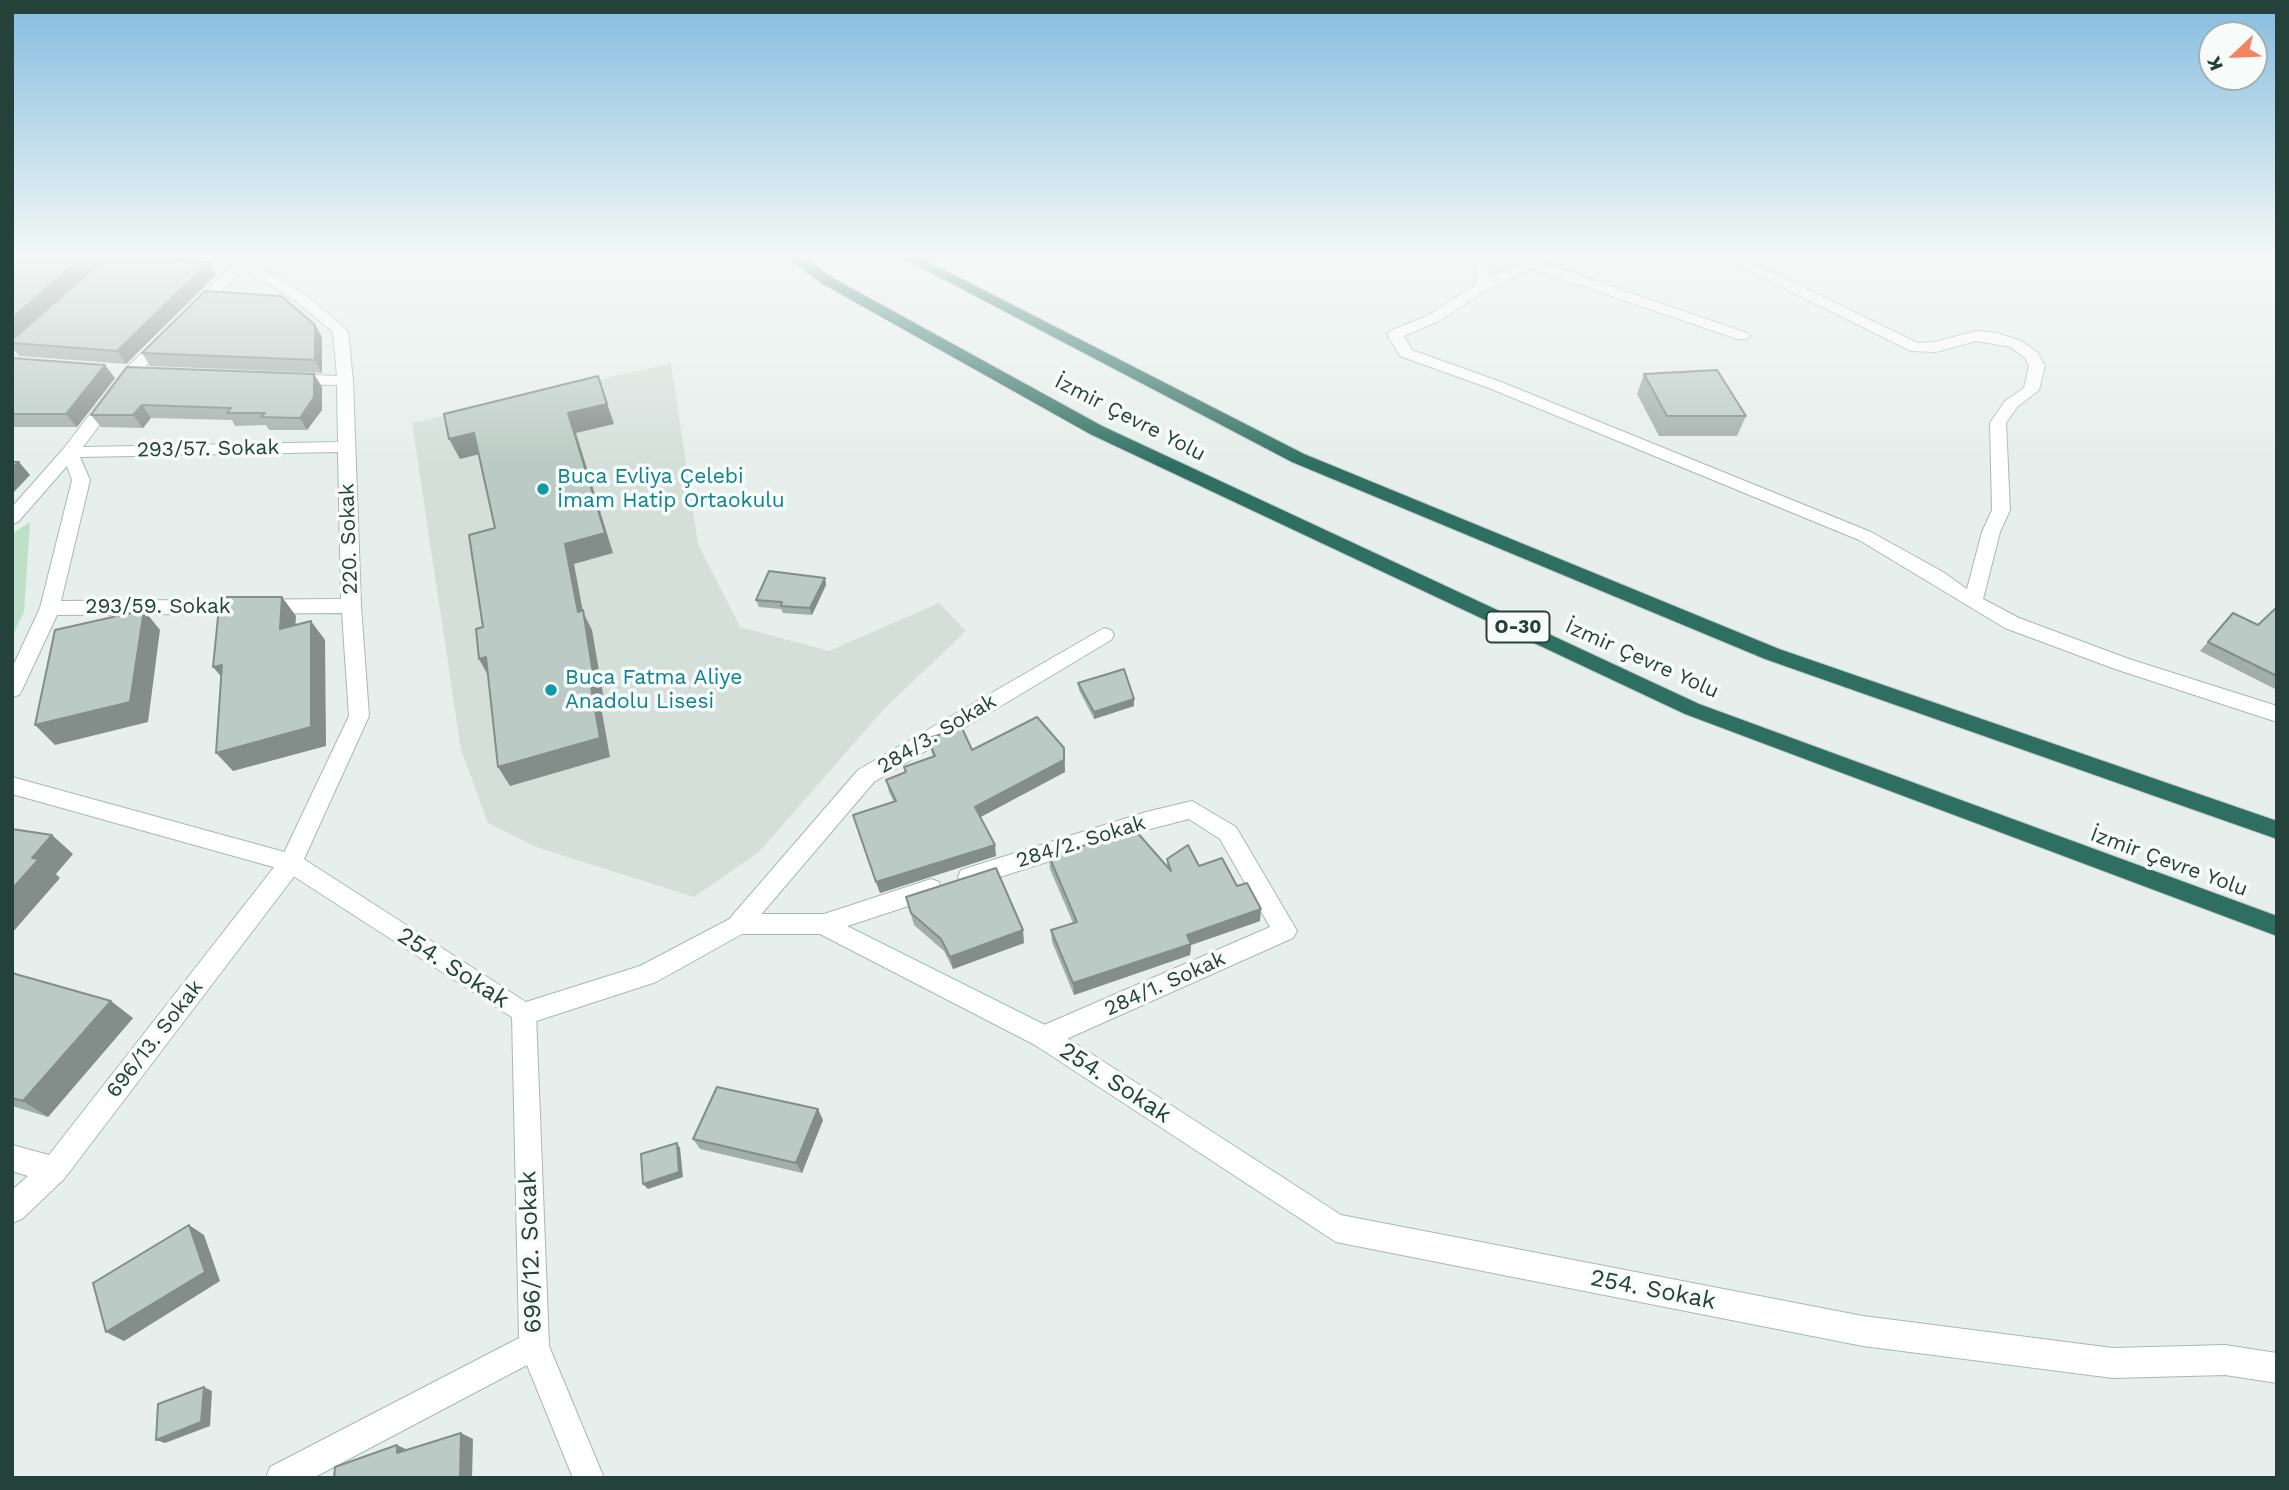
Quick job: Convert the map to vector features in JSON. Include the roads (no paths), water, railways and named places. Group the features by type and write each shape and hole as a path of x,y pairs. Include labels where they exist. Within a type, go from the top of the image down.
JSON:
{"highway":[{"name":"İzmir Çevre Yolu","path":"908,326 1097,430 1692,709 2277,926"},
{"name":"İzmir Çevre Yolu","path":"1041,326 1298,458 1772,653 2277,830"}],"street":[{"path":"12,518 70,452 131,372 175,326"},
{"name":"220. Sokak","path":"291,863 359,716 351,606 345,381 340,331 334,326"},
{"path":"1416,326 1395,334 1406,353 1495,385 1865,536 1936,576 1973,602 2012,624 2122,664 2277,714"},
{"path":"1712,326 1742,336"},
{"path":"1870,326 1916,348 1936,347 1976,336 1997,338 2017,344 2031,355 2037,366 2031,390 2011,404 1998,423 2001,510 1990,532 1973,602"},
{"path":"105,370 158,373"},
{"path":"278,378 345,381"},
{"name":"293/57. Sokak","path":"70,452 346,447"},
{"path":"12,690 50,608 81,480 70,452"},
{"name":"293/59. Sokak","path":"50,608 351,606"},
{"name":"284/3. Sokak","path":"739,924 866,776 1104,635"},
{"name":"254. Sokak","path":"12,785 291,863 524,1014 647,974 739,924 823,924 1044,1037 1336,1228 1863,1331 2113,1363 2225,1360 2277,1368"},
{"name":"284/2. Sokak","path":"823,924 1146,821 1192,810 1228,833 1285,931"},
{"name":"696/13. Sokak","path":"12,1209 54,1170 291,863"},
{"name":"284/1. Sokak","path":"1044,1037 1285,931"},
{"name":"696/12. Sokak","path":"524,1014 534,1346 589,1478"},
{"path":"12,1158 54,1170"},
{"path":"281,1478 534,1346"}],"place":[{"name":"Buca Evliya Çelebi İmam Hatip Ortaokulu","path":"543,489"},
{"name":"Buca Fatma Aliye Anadolu Lisesi","path":"551,690"}]}
